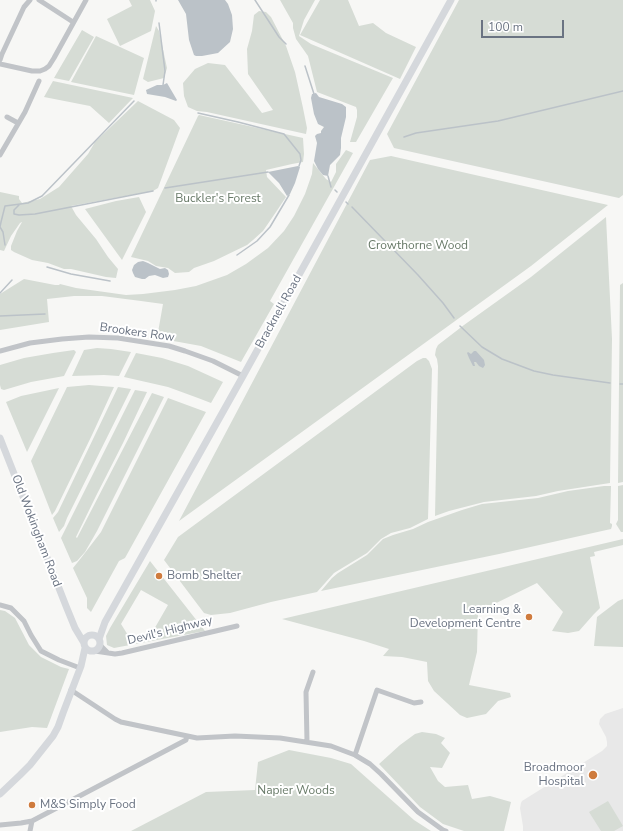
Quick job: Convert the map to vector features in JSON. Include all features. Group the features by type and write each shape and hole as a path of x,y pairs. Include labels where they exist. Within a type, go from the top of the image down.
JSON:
{"main road":[{"name":"Bracknell Road","path":"92,643 243,376 451,0"},
{"name":"Old Wokingham Road","path":"0,438 73,623 82,630 92,643"},
{"path":"0,794 30,765 53,736 58,727 80,667 92,643"}],"street":[{"path":"0,60 21,14 30,0"},
{"path":"39,0 73,22"},
{"path":"0,64 32,71 40,71 45,69 54,58 86,0"},
{"path":"0,155 25,112 39,81"},
{"path":"7,117 18,123"},
{"name":"Brookers Row","path":"0,351 48,340 89,337 118,338 169,346 213,362 243,376"},
{"path":"0,605 11,608 24,622 30,635 42,651 59,660 80,667"},
{"name":"Devil's Highway","path":"92,643 108,653 115,654 236,626"},
{"path":"307,742 306,692 313,672"},
{"path":"71,690 120,722 197,738 235,736 269,737 331,746 354,755 370,764 418,812 446,831"},
{"path":"354,755 377,690 414,703 421,702"},
{"path":"0,825 32,821 186,740 187,736"},
{"path":"30,831 32,821"}],"shaded area":[{"path":"178,0 225,0 232,15 233,29 230,42 218,53 202,56 194,55 189,40 186,14"},
{"path":"167,83 177,100 176,101 165,97 147,94 146,90 157,85"},
{"path":"316,93 319,97 342,104 346,107 346,117 341,138 340,155 330,165 328,176 323,175 314,161 317,143 315,136 321,133 324,127 318,124 314,114 311,98 312,94"},
{"path":"298,166 300,167 295,183 290,194 287,196 279,183 268,172"},
{"path":"143,261 160,269 165,268 168,270 168,277 163,278 155,275 142,279 135,277 132,270 134,265"},
{"path":"476,351 484,360 485,365 483,368 476,362 474,362 475,366 473,366 467,353 468,352 471,354"},
{"name":"Broadmoor Hospital","path":"623,708 623,831 523,831 520,808 522,801 602,751 607,746 607,742 599,724 600,719 605,714"}],"green space":[{"path":"129,0 150,0 155,11 151,31 120,46 107,19 132,6"},
{"path":"280,0 315,0 304,20 299,36 311,44 393,78 356,142 350,142 357,117 356,107 317,92 308,56 296,39 293,23"},
{"path":"320,0 348,0 359,26 373,23 386,33 416,47 400,79 300,35"},
{"path":"459,0 623,0 623,195 619,198 394,148 387,134"},
{"path":"259,11 266,12 271,17 286,46 295,72 307,128 306,134 197,111 188,107 184,96 183,83 195,69 208,63 225,65 262,113 273,110 248,74 247,49 252,31 254,15"},
{"path":"156,26 159,31 167,68 164,78 148,82 143,79"},
{"path":"82,30 94,37 69,81 54,78"},
{"path":"96,36 144,58 134,95 71,82"},
{"path":"53,81 133,98 109,123 90,106 44,97"},
{"path":"138,101 174,120 180,128 158,188 153,191 71,206 76,215 118,269 116,278 64,269 48,263 32,260 14,252 11,250 11,246 22,222 11,236 4,251 0,250 0,192 19,196 22,203 40,199 59,187 88,154 95,142"},
{"name":"Buckler's Forest","path":"199,115 303,138 303,162 266,170 267,177 286,197 263,231 253,240 247,245 214,261 194,268 189,272 175,273 168,268 156,266 148,261 131,257"},
{"name":"Buckler's Forest","path":"346,150 353,153 270,301 274,304 241,362 201,346 157,338 163,304 141,301 102,296 74,296 47,299 49,322 0,330 0,294 24,279 126,295 175,290 196,286 227,275 246,264 268,248 284,231 294,216 305,194 312,174 313,163 326,179 331,182 336,172 336,164"},
{"name":"Crowthorne Wood","path":"391,156 608,205 531,266 179,521 370,160"},
{"name":"Buckler's Forest","path":"139,197 146,212 122,260 85,209"},
{"path":"606,217 612,339 610,483 536,496 484,502 435,516 438,366 435,355 438,345 531,277"},
{"path":"623,283 623,482 618,483 620,285"},
{"path":"97,348 131,352 119,376 72,376 84,350"},
{"path":"74,350 76,352 64,376 31,382 4,390 1,389 0,365 24,358"},
{"path":"136,353 162,358 188,366 223,382 211,403 168,387 124,377"},
{"path":"423,358 426,358 429,361 432,369 428,519 410,528 391,533 381,539 367,553 334,573 317,592 230,613 211,615 204,613 164,560 178,537"},
{"path":"89,385 114,387 52,515 31,461 67,387"},
{"path":"118,387 131,389 64,526 59,532 53,518 58,512"},
{"path":"59,388 27,452 6,402 21,396"},
{"path":"135,390 147,392 76,537 77,538 152,393 164,397 97,531 85,552 77,561 72,563 61,538"},
{"path":"168,398 206,412 125,558 119,561 91,612 87,608 87,598 73,568 101,532"},
{"path":"623,485 623,532 621,532 616,524 618,520 618,486"},
{"path":"611,486 611,529 321,591 332,578 367,555 383,539 413,529 428,522 482,504 538,498 568,491"},
{"path":"623,539 623,545 594,552 595,556 590,557 600,608 579,631 568,633 552,631 563,612 537,583 478,612 477,652 469,685 510,693 511,697 498,701 486,714 467,718 460,715 434,691 428,681 427,662 402,657 383,656 389,649 282,619"},
{"path":"150,561 205,631 114,648 107,645 106,636","holes":["141,590 168,605 149,638 131,640 121,624"]},
{"path":"623,599 623,647 594,646 597,617 618,601"},
{"path":"0,610 5,611 15,618 29,645 41,657 61,667 69,669 47,728 32,727 0,732"},
{"path":"422,732 436,734 445,738 441,743 450,753 442,768 430,767 438,781 445,787 468,785 472,799 490,796 511,802 504,831 464,831 443,824 420,807 379,764 400,745 415,734"},
{"name":"Napier Woods","path":"289,750 331,758 351,764 414,820 431,831 131,831 206,792 255,790 258,762"},
{"path":"608,801 623,826 614,831 601,831 589,812"}],"waterway":[{"path":"255,0 279,37 286,44"},
{"path":"159,23 165,71 163,85"},
{"path":"305,66 314,94"},
{"path":"404,137 416,133 498,121 623,91"},
{"path":"5,245 3,232 0,227 5,206 28,203 42,196 134,101"},
{"path":"198,113 284,134 300,154 301,160 299,166"},
{"path":"165,188 268,172"},
{"path":"328,176 331,187"},
{"path":"19,205 14,210 14,214 35,214 153,191"},
{"path":"237,255 257,241 270,227 289,195"},
{"path":"352,207 418,275 454,318"},
{"path":"47,267 71,274 110,281"},
{"path":"0,293 12,280"},
{"path":"0,316 45,314"},
{"path":"460,326 482,347 502,359 534,371 610,383"}],"place":[{"name":"Bomb Shelter","path":"159,576"},
{"name":"Learning & Development Centre","path":"529,617"},
{"name":"Broadmoor Hospital","path":"593,775"},
{"name":"M&S Simply Food","path":"32,805"}]}
